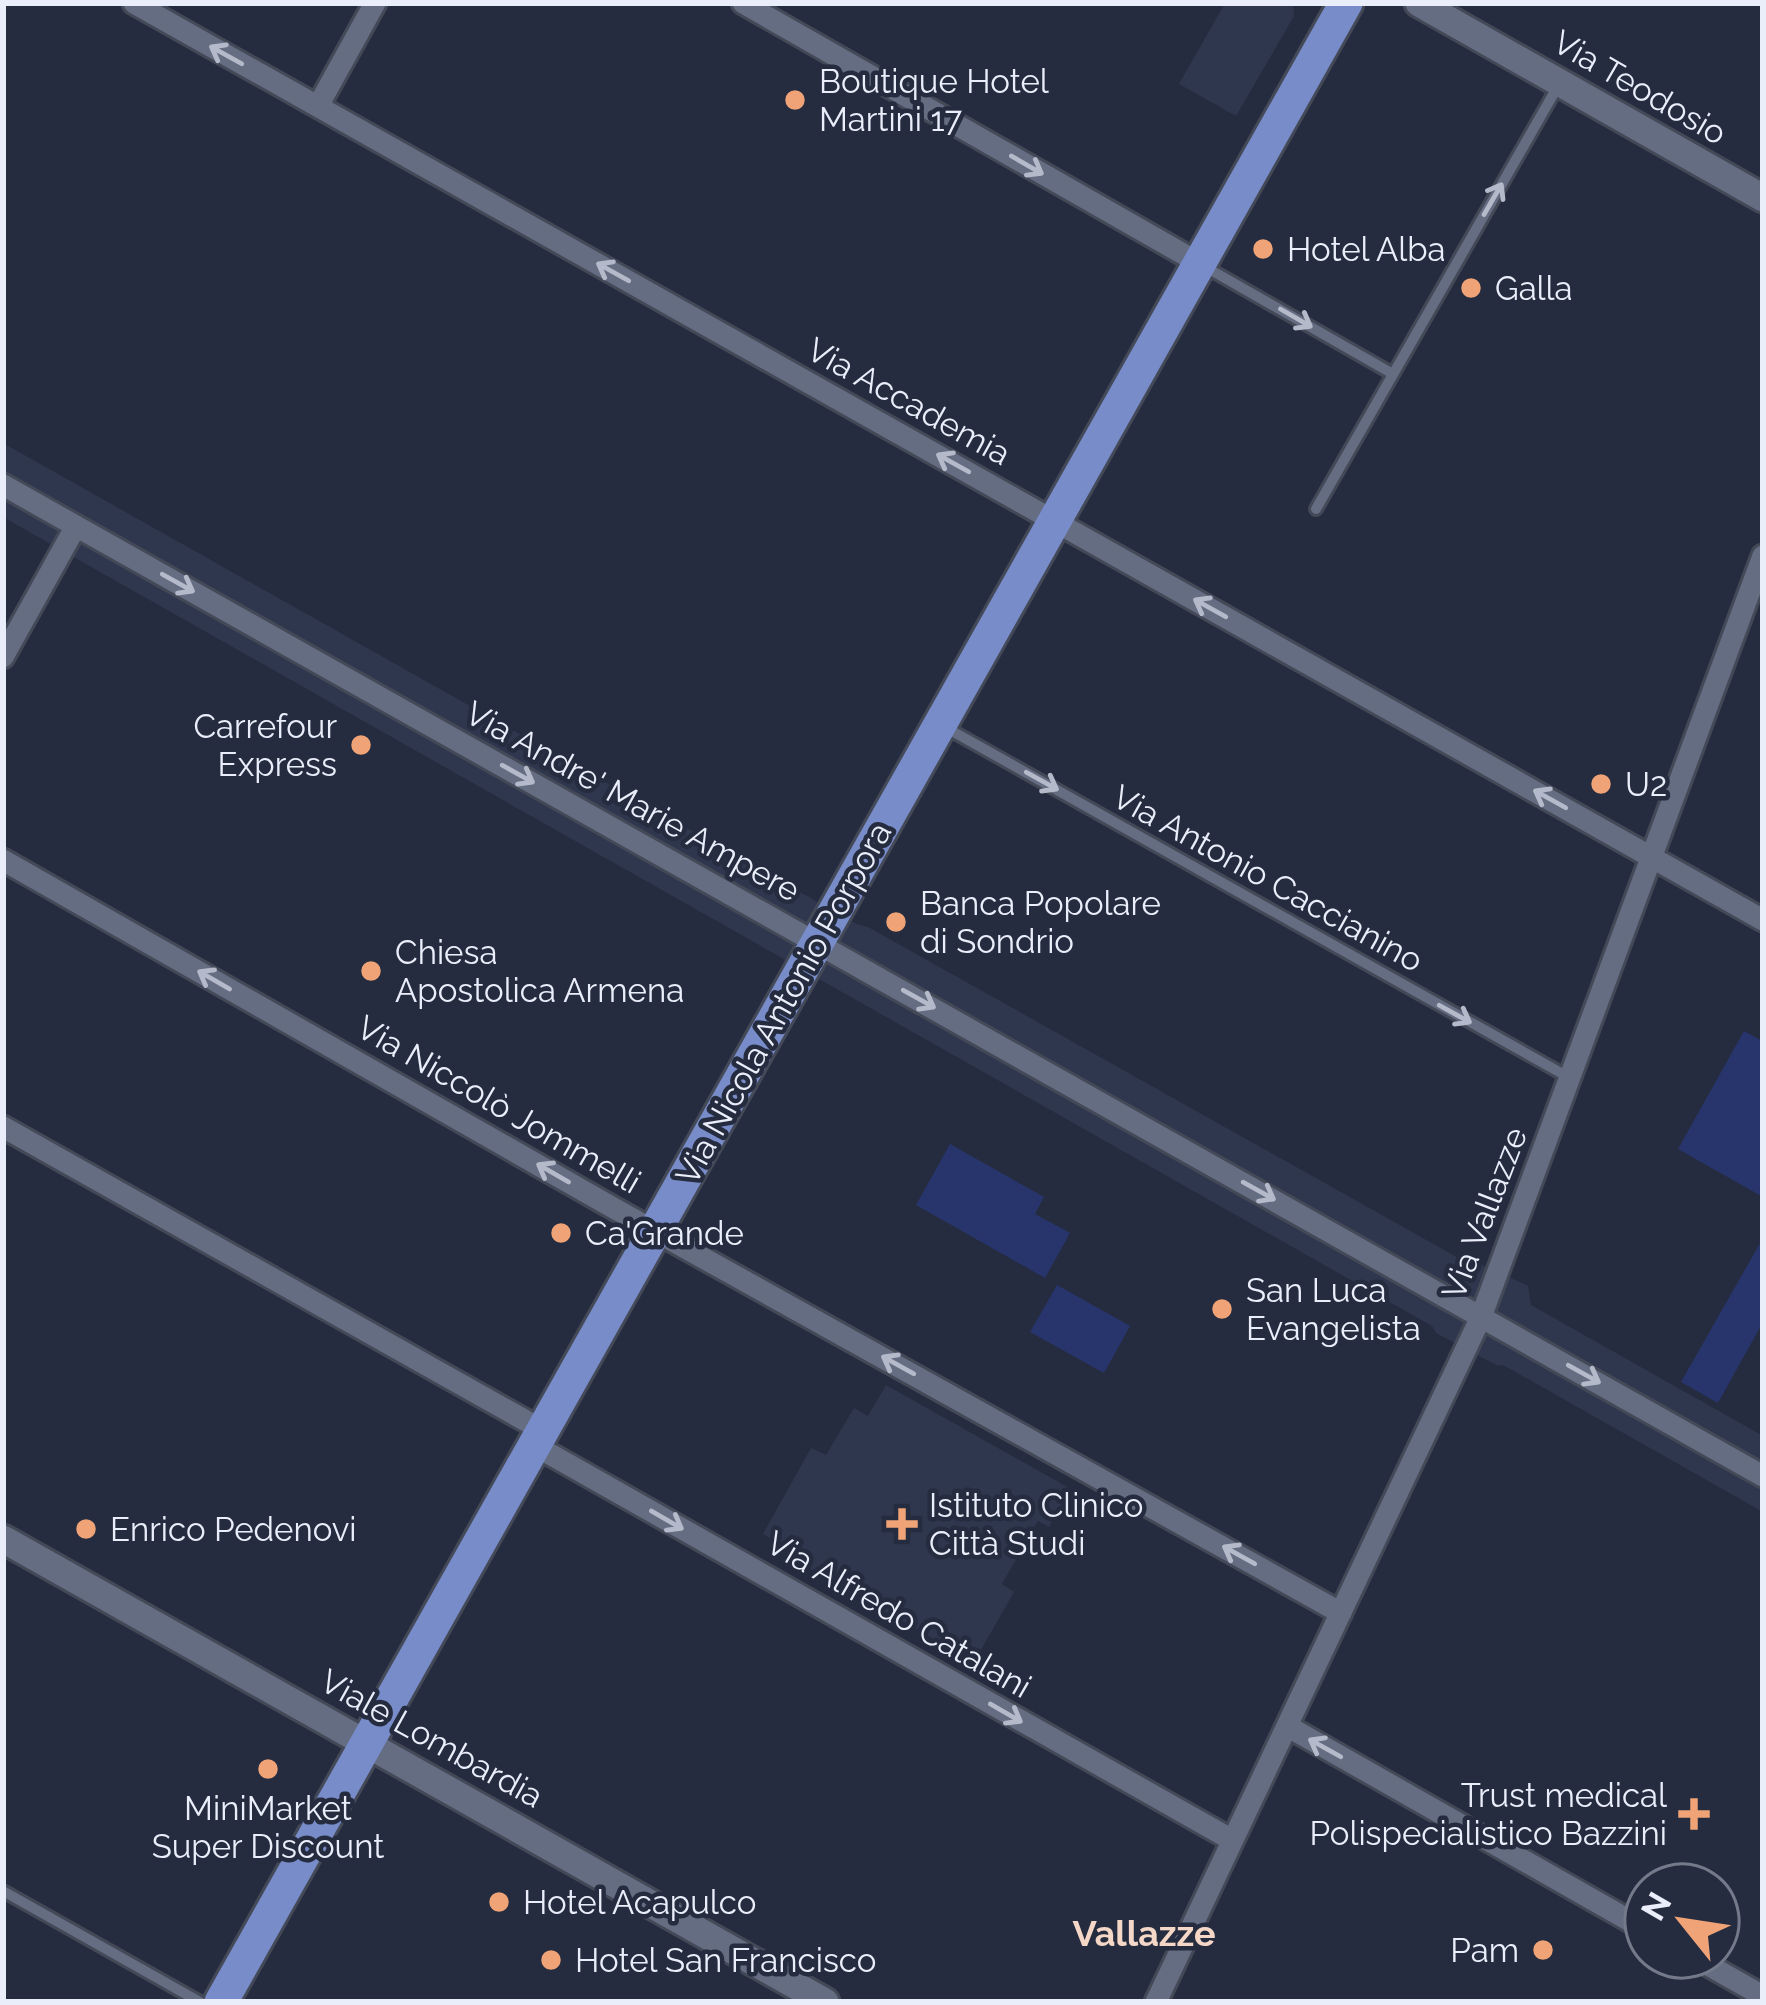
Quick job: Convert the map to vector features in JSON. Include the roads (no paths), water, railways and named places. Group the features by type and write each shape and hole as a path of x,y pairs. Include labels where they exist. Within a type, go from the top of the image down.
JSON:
{"main road":[{"name":"Via Nicola Antonio Porpora","path":"220,2002 1346,3"}],"street":[{"name":"Via Accademia","path":"134,3 1763,920"},
{"path":"318,106 375,3"},
{"path":"743,3 1199,263"},
{"name":"Via Teodosio","path":"1419,3 1763,198"},
{"name":"Via Andre' Marie Ampere","path":"3,484 1763,1476"},
{"path":"3,657 76,526"},
{"name":"Via Vallazze","path":"1156,2002 1481,1318 1761,568"},
{"name":"Via Niccolò Jommelli","path":"3,860 1341,1612"},
{"name":"Via Alfredo Catalani","path":"3,1127 1232,1840"},
{"name":"Viale Lombardia","path":"3,1539 825,2002"},
{"path":"1287,1726 1622,1916"},
{"path":"1736,1981 1763,1996"}],"lane":[{"path":"1316,509 1560,83"},
{"path":"1199,263 1394,374"},
{"name":"Via Antonio Caccianino","path":"940,724 1570,1078"},
{"path":"3,1891 200,2002"}],"place":[{"name":"Boutique Hotel Martini 17","path":"795,100"},
{"name":"Hotel Alba","path":"1263,249"},
{"name":"Galla","path":"1471,288"},
{"name":"Carrefour Express","path":"361,745"},
{"name":"U2","path":"1601,784"},
{"name":"Banca Popolare di Sondrio","path":"896,922"},
{"name":"Chiesa Apostolica Armena","path":"371,971"},
{"name":"Ca'Grande","path":"561,1233"},
{"name":"San Luca Evangelista","path":"1222,1309"},
{"name":"Istituto Clinico Città Studi","path":"902,1524"},
{"name":"Enrico Pedenovi","path":"86,1529"},
{"name":"MiniMarket Super Discount","path":"268,1769"},
{"name":"Trust medical Polispecialistico Bazzini","path":"1694,1814"},
{"name":"Hotel Acapulco","path":"499,1902"},
{"name":"Pam","path":"1543,1950"},
{"name":"Hotel San Francisco","path":"551,1960"}],"district":[{"name":"Vallazze","path":"1144,1933"}]}
